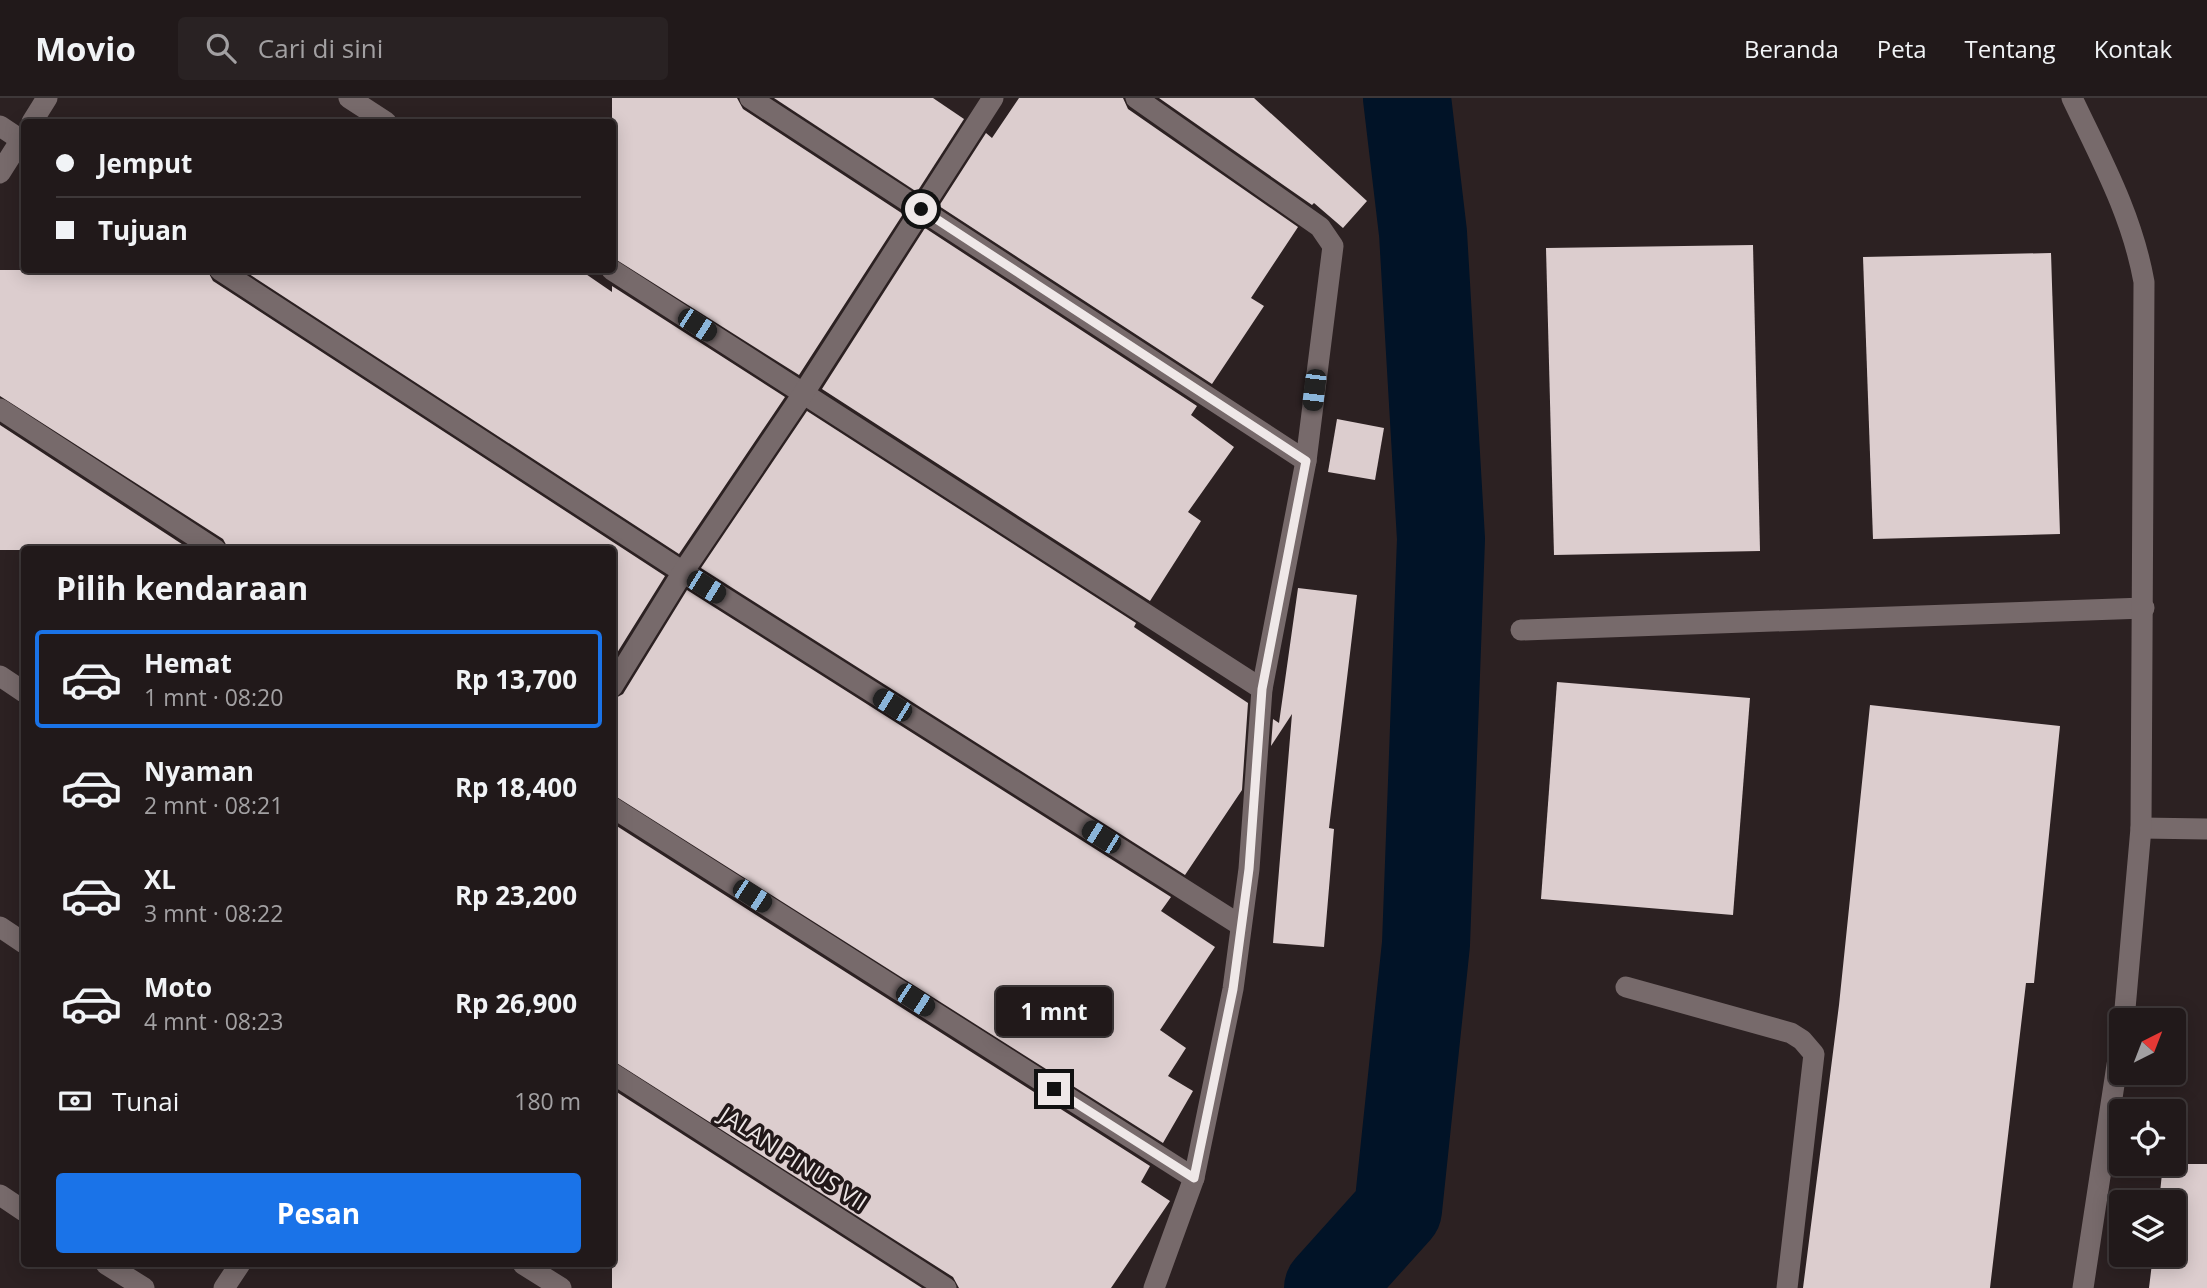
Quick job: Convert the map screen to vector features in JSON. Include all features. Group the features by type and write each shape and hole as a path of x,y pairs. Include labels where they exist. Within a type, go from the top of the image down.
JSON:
{"street":[{"path":"35,119 47,98"},
{"path":"349,98 381,119"},
{"path":"750,98 1306,461"},
{"path":"616,681 683,572 803,394 993,98"},
{"path":"1136,98 1320,227 1333,246 1306,461 1262,689 1249,869 1233,989 1194,1178 1154,1288"},
{"path":"2072,98 2121,197 2137,243 2144,282 2141,828 2125,1008"},
{"path":"0,126 21,133"},
{"path":"0,173 21,142"},
{"path":"225,273 683,572 1240,925"},
{"path":"616,273 1262,689"},
{"path":"0,409 210,546"},
{"path":"1521,630 2144,608"},
{"path":"0,676 21,690"},
{"path":"616,810 1194,1178"},
{"path":"2141,828 2207,829"},
{"path":"0,927 21,941"},
{"path":"1626,987 1791,1033 1802,1040 1814,1054 1787,1288"},
{"name":"JALAN PINUS VII","path":"616,1076 946,1288"},
{"path":"2083,1288 2114,1085"},
{"path":"0,1195 21,1209"},
{"path":"111,1267 144,1288"},
{"path":"224,1288 238,1267"},
{"path":"528,1267 561,1288"}],"building":[{"path":"612,98 737,98 743,109 903,214 799,375 616,260 616,119 612,119"},
{"path":"774,98 933,98 964,119 917,192"},
{"path":"1019,98 1123,98 1128,109 1298,227 1251,298 1264,306 1212,384 939,206 986,133 992,138"},
{"path":"1159,98 1254,98 1367,201 1343,228 1314,203 1312,205"},
{"path":"925,228 1197,406 1191,415 1234,447 1188,512 1201,521 1150,601 822,389"},
{"path":"1753,245 1760,551 1554,555 1546,248"},
{"path":"2051,253 2060,534 1873,539 1863,257"},
{"path":"0,270 21,270 21,273 209,273 213,281 665,576 616,655 616,546 227,546 223,539 0,396"},
{"path":"248,273 584,273 612,292 612,286 785,397 679,554"},
{"path":"807,411 1136,623 1134,627 1248,703 1242,790 1185,875 701,568"},
{"path":"1337,419 1384,428 1375,480 1328,472"},
{"path":"0,425 185,546 21,546 21,550 0,550"},
{"path":"1298,588 1357,595 1329,828 1334,829 1324,947 1273,943 1292,714 1271,746 1273,719 1279,723"},
{"path":"687,590 1171,897 1161,911 1215,947 1160,1030 1186,1048 1168,1076 1193,1091 1163,1143 616,797 616,698 623,694"},
{"path":"1557,682 1750,698 1733,915 1541,899"},
{"path":"1870,705 2060,726 2034,983 2026,983 1990,1288 1803,1288 1839,1005"},
{"path":"616,826 1150,1166 1141,1182 1170,1201 1111,1288 959,1288 953,1277 616,1063"},
{"path":"616,1092 922,1288 612,1288 612,1267 616,1267"},
{"path":"2186,1164 2207,1164 2207,1288 2149,1288 2152,1267 2186,1267 2186,1190 2160,1190 2162,1176 2186,1176"}],"waterway":[{"path":"1328,1288 1398,1210 1426,944 1441,539 1423,233 1407,98"}],"route":[{"path":"921,209 1306,461 1262,689 1249,869 1233,989 1194,1178 1054,1089"}]}
